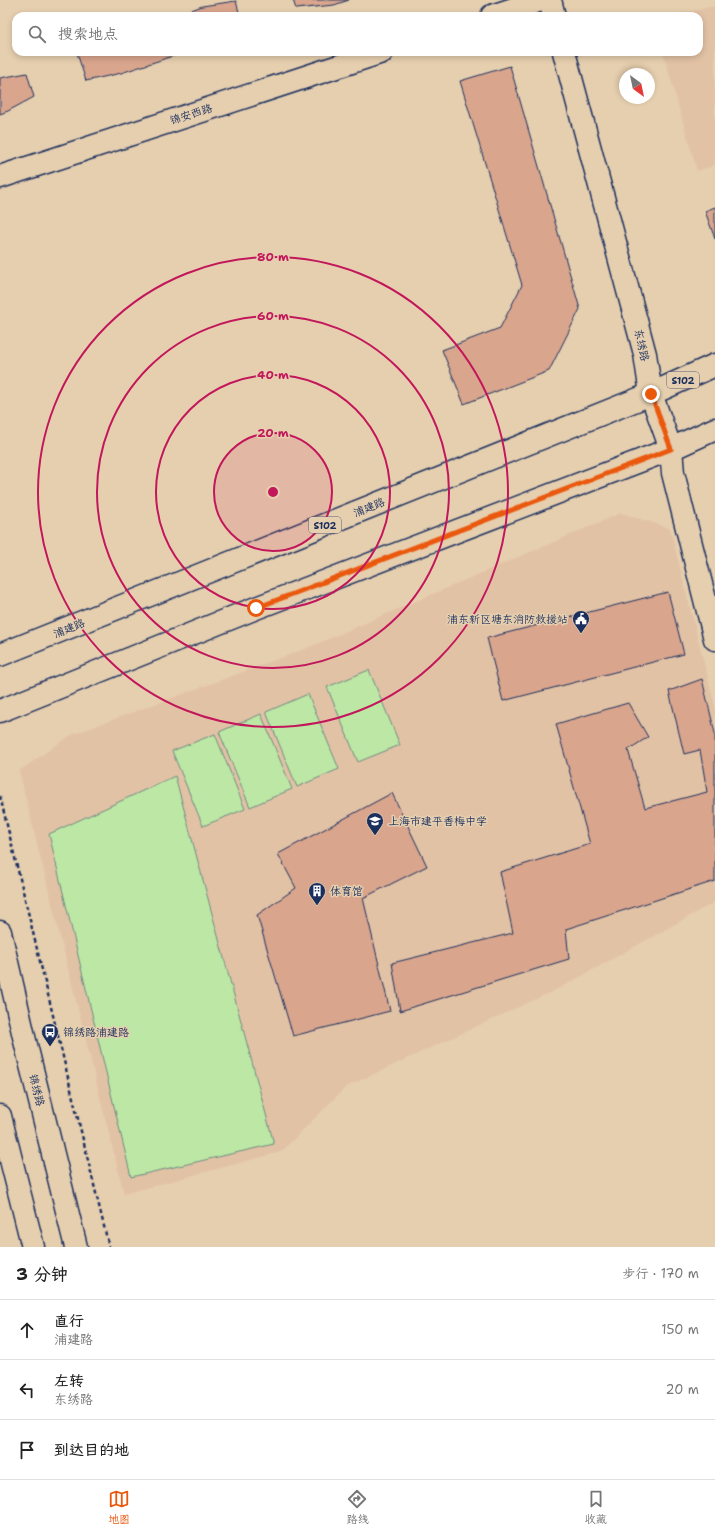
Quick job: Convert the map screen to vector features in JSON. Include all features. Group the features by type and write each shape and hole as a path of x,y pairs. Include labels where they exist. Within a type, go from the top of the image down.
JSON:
{"main road":[{"path":"504,12 541,0"},
{"path":"550,0 553,12"},
{"name":"锦安西路","path":"0,177 370,56"},
{"name":"东绣路","path":"565,56 645,354 651,394 671,449 673,473 715,639"},
{"name":"浦建路","path":"0,655 651,394 715,365"},
{"path":"0,711 263,605 671,449 715,429"},
{"name":"锦绣路","path":"0,932 24,1041 76,1247"},
{"path":"0,1116 33,1247"}],"path":[{"path":"0,796 110,1247"}],"shaded area":[{"path":"715,6 715,165 697,171 664,56 703,56 703,12 687,12"},
{"name":"上海市建平香梅中学","path":"621,513 670,528 715,706 715,902 562,987 346,1087 281,1152 124,1194 19,771 71,735 305,649"}],"green space":[{"path":"369,670 400,745 358,762 327,687"},
{"path":"308,694 339,769 297,787 266,712"},
{"path":"261,714 292,789 250,807 219,732"},
{"path":"215,734 245,809 203,826 172,751"},
{"path":"175,776 274,1144 131,1177 49,834"}],"building":[{"path":"293,0 349,0 334,5 296,9"},
{"path":"236,1 239,12 186,12 202,6"},
{"path":"78,56 173,56 121,73 86,81"},
{"path":"510,66 580,309 549,371 464,404 442,350 500,328 522,285 460,81"},
{"path":"27,73 34,97 0,114 0,78"},
{"path":"715,207 715,239 705,211"},
{"path":"668,592 684,654 503,701 487,638"},
{"path":"702,679 715,733 715,881 566,929 569,959 400,1011 392,963 513,933 500,872 590,844 556,724 628,703 648,737 628,750 645,808 707,792 700,750 684,754 669,691"},
{"name":"体育馆","path":"392,793 427,866 363,898 390,1011 293,1036 257,915 296,888 278,854"}],"place":[{"name":"浦东新区塘东消防救援站","path":"581,634"},
{"name":"上海市建平香梅中学","path":"375,836"},
{"name":"体育馆","path":"317,906"},
{"name":"锦绣路浦建路","path":"50,1047"}],"route":[{"path":"256,608 671,449 651,394"}]}
